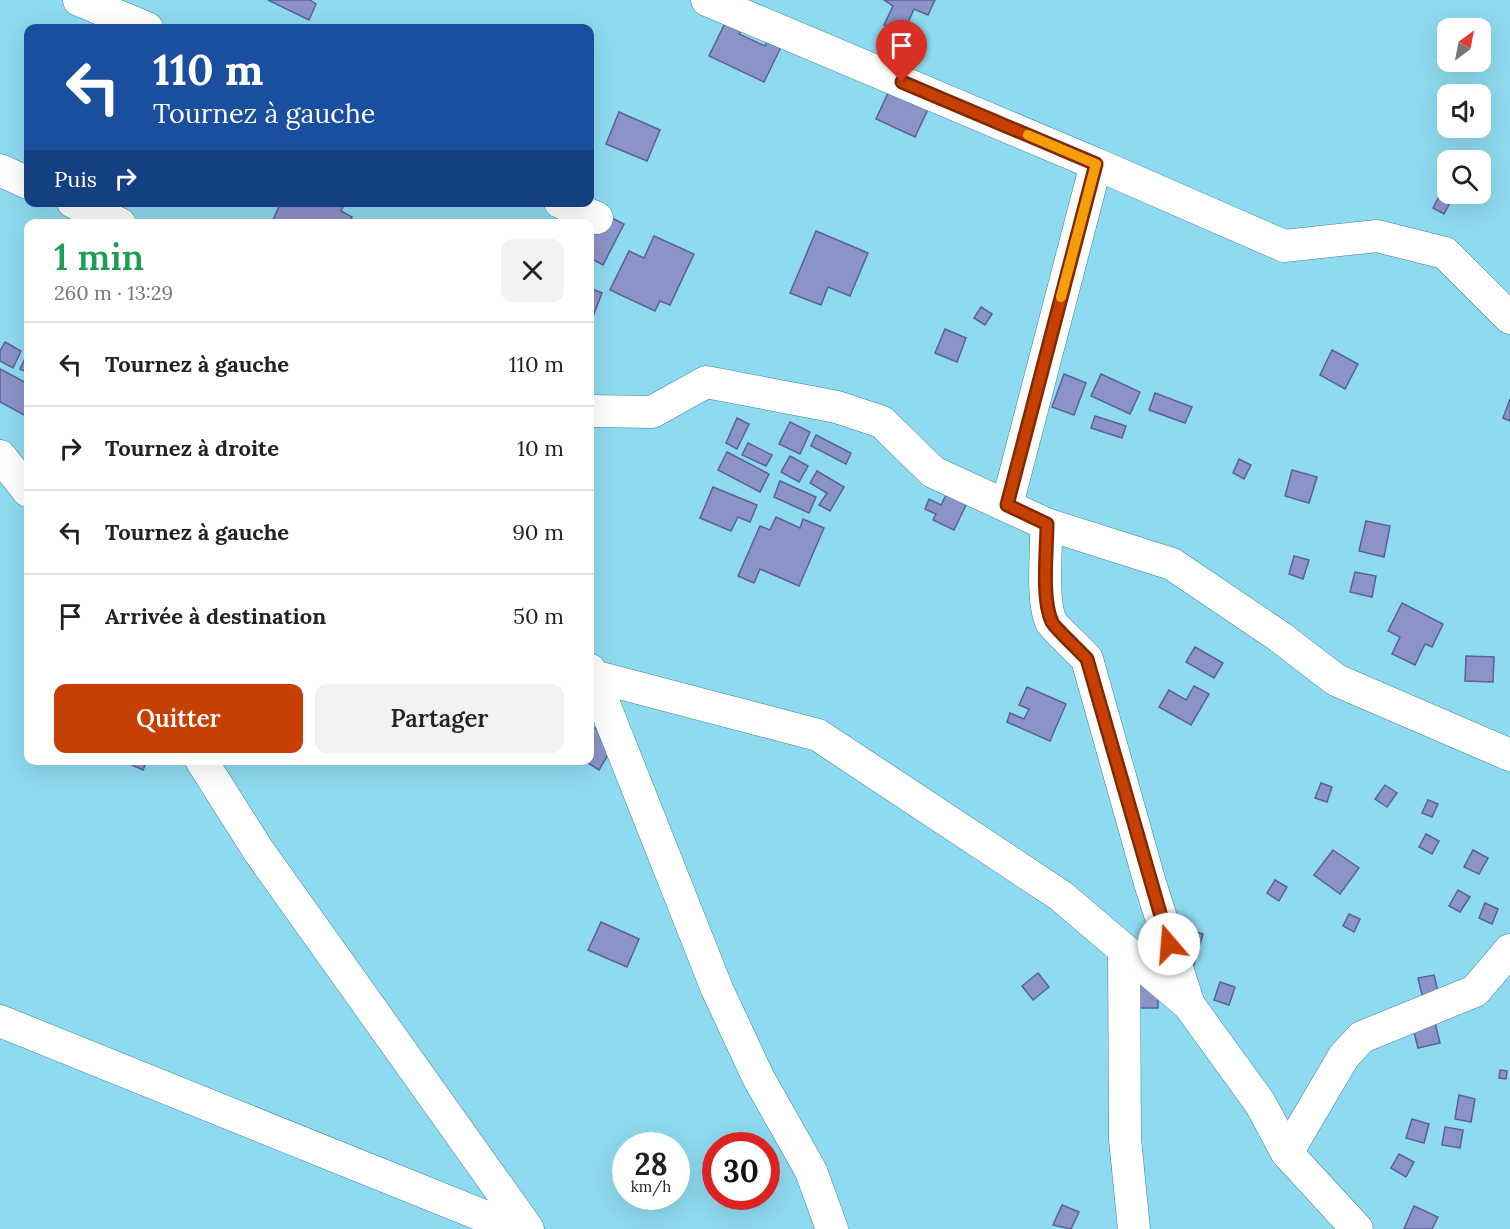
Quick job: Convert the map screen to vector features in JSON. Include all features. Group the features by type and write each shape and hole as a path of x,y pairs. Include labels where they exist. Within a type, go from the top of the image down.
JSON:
{"street":[{"path":"79,0 137,24"},
{"path":"707,0 1284,246 1377,236 1445,254 1510,318"},
{"path":"1007,505 1096,164"},
{"path":"0,170 24,181"},
{"path":"84,207 109,219"},
{"path":"572,207 597,218"},
{"path":"594,411 652,412 706,382 837,406 882,422 933,472 1047,524 1172,564 1280,637 1336,680 1510,755"},
{"path":"0,456 24,486"},
{"path":"1047,524 1047,609 1052,624 1070,638 1087,659 1150,883 1189,1005"},
{"path":"594,674 818,735 1061,896 1189,1005 1260,1103 1287,1153 1357,1229"},
{"path":"594,681 717,989 758,1077 811,1171 832,1229"},
{"path":"204,765 258,850 528,1229"},
{"path":"1124,950 1125,1139 1134,1229"},
{"path":"1287,1153 1344,1056 1362,1037 1475,991 1510,950"},
{"path":"0,1021 516,1229"}],"building":[{"path":"268,0 310,0 316,4 309,20"},
{"path":"884,0 935,0 928,15 914,9 903,34 884,25 893,6"},
{"path":"727,19 743,27 739,34 765,46 769,37 783,43 764,82 709,56"},
{"path":"889,91 928,109 915,137 876,119"},
{"path":"619,112 660,130 647,161 606,144"},
{"path":"1437,200 1437,204 1449,204 1444,214 1433,208"},
{"path":"279,207 343,207 341,211 352,217 351,219 273,219"},
{"path":"594,209 624,224 603,265 594,260 594,219 591,219"},
{"path":"816,231 868,253 850,296 828,287 821,305 790,293"},
{"path":"654,236 694,254 670,305 660,301 655,311 610,290 629,251 644,258"},
{"path":"594,290 602,293 594,314"},
{"path":"981,307 992,314 985,325 974,318"},
{"path":"945,329 966,338 957,362 935,353"},
{"path":"5,342 21,351 13,368 0,361 0,351"},
{"path":"1332,350 1358,364 1345,389 1320,375"},
{"path":"0,369 24,382 24,415 0,402"},
{"path":"1064,374 1086,383 1074,415 1052,407"},
{"path":"1101,374 1140,392 1130,414 1091,396"},
{"path":"1155,393 1192,407 1185,423 1149,410"},
{"path":"1510,399 1510,421 1503,418"},
{"path":"1095,416 1126,426 1122,438 1091,428"},
{"path":"737,418 749,424 737,449 726,443"},
{"path":"790,422 810,432 800,454 779,444"},
{"path":"816,435 851,453 846,464 811,446"},
{"path":"748,443 772,455 766,466 742,455"},
{"path":"727,452 769,474 760,492 718,470"},
{"path":"790,456 808,466 799,482 781,472"},
{"path":"1239,459 1251,465 1244,479 1233,473"},
{"path":"1292,470 1317,477 1309,503 1285,496"},
{"path":"817,471 844,487 830,511 819,505 827,493 810,483"},
{"path":"780,481 816,497 809,513 774,497"},
{"path":"713,487 757,505 750,522 738,517 731,531 700,518"},
{"path":"947,493 967,503 954,530 933,520 936,514 925,509 929,499 941,505"},
{"path":"776,517 800,528 803,519 824,528 799,586 760,569 754,583 738,576 760,526 770,530"},
{"path":"1366,521 1390,526 1384,557 1359,551"},
{"path":"1294,556 1309,560 1303,579 1289,574"},
{"path":"1355,572 1376,576 1372,597 1350,592"},
{"path":"1402,603 1443,624 1432,647 1425,644 1415,665 1392,654 1400,637 1388,631"},
{"path":"1195,647 1223,663 1214,678 1186,662"},
{"path":"1466,656 1494,657 1493,682 1465,681"},
{"path":"1194,686 1209,694 1191,725 1159,707 1169,690 1186,700"},
{"path":"1027,687 1066,704 1050,741 1007,722 1010,713 1024,719 1029,709 1019,705"},
{"path":"594,727 616,741 599,770 591,765 594,765"},
{"path":"132,765 145,765 143,770"},
{"path":"1321,783 1332,787 1327,802 1315,798"},
{"path":"1385,785 1397,793 1387,807 1375,799"},
{"path":"1428,800 1438,804 1432,817 1422,813"},
{"path":"1426,834 1439,841 1432,854 1419,847"},
{"path":"1333,850 1359,868 1340,894 1314,875"},
{"path":"1473,850 1488,858 1479,874 1464,867"},
{"path":"1275,880 1287,887 1279,901 1267,893"},
{"path":"1458,890 1470,897 1460,912 1449,906"},
{"path":"1485,903 1498,909 1492,924 1479,918"},
{"path":"1349,914 1360,919 1354,932 1343,926"},
{"path":"601,922 639,939 627,967 588,950"},
{"path":"1168,923 1203,934 1189,981 1146,968 1155,937"},
{"path":"1038,973 1049,987 1033,1000 1022,986"},
{"path":"1434,975 1438,992 1422,995 1418,978"},
{"path":"1220,982 1235,987 1229,1005 1214,1000"},
{"path":"1133,985 1158,986 1158,1008 1133,1008"},
{"path":"1434,1019 1440,1043 1418,1048 1412,1024"},
{"path":"1500,1070 1507,1071 1506,1079 1499,1078"},
{"path":"1459,1095 1475,1099 1471,1122 1455,1119"},
{"path":"1412,1119 1429,1124 1424,1143 1406,1138"},
{"path":"1445,1127 1463,1130 1460,1148 1442,1145"},
{"path":"1399,1154 1414,1162 1406,1177 1391,1168"},
{"path":"1062,1205 1079,1212 1071,1229 1053,1225"},
{"path":"1414,1206 1438,1217 1432,1229 1404,1229"}],"slow traffic":[{"path":"1028,135 1096,164 1061,297"}],"route":[{"path":"902,82 1096,164 1007,505 1047,524 1047,609 1052,624 1070,638 1087,659 1169,944"}]}
